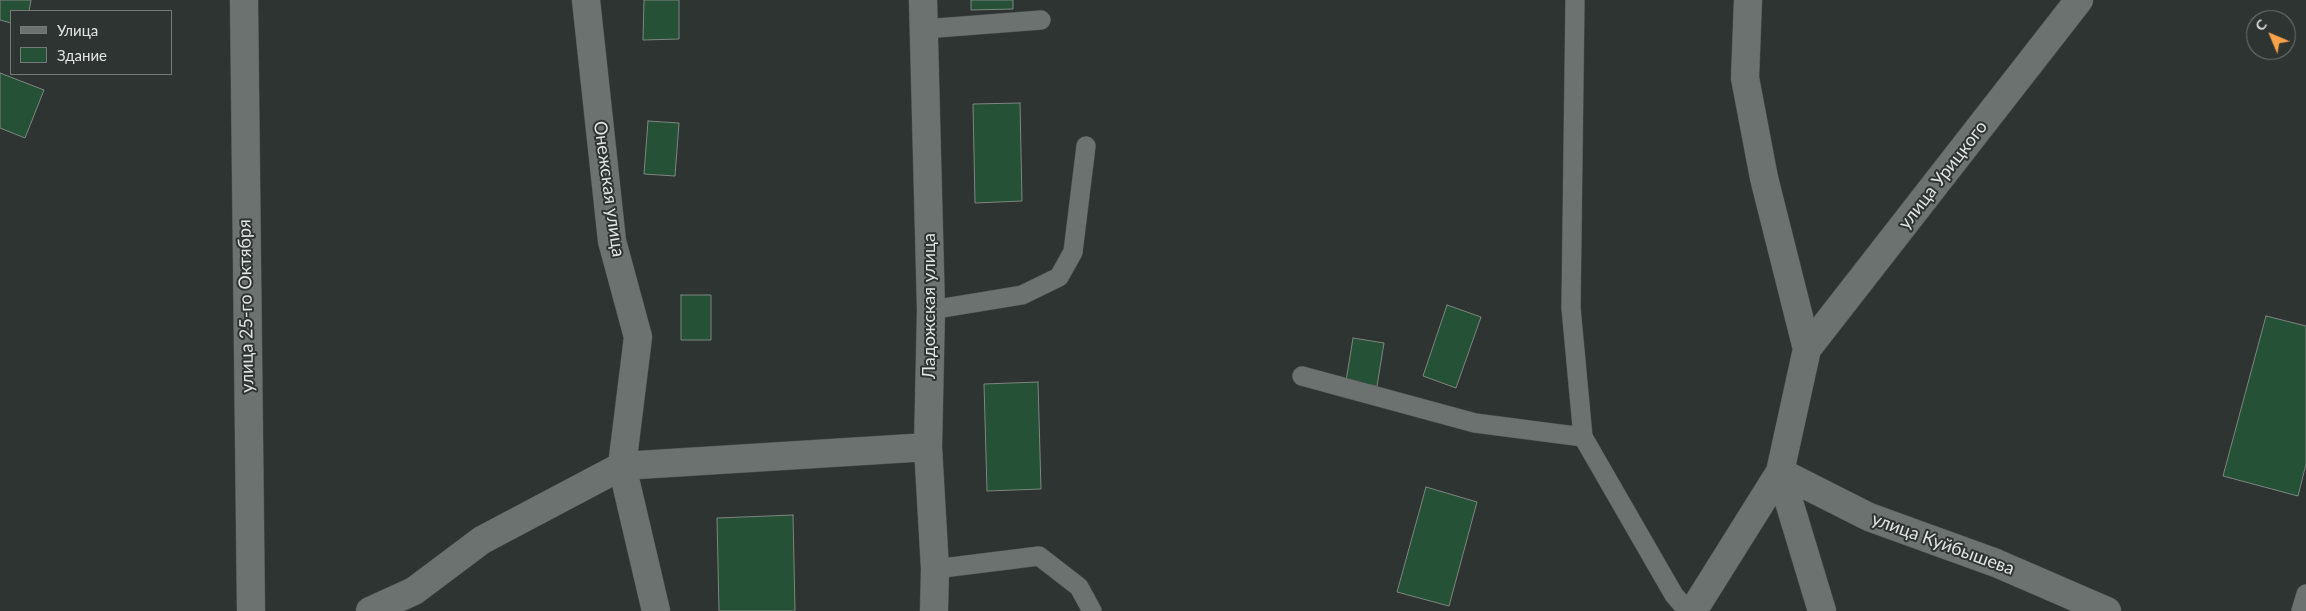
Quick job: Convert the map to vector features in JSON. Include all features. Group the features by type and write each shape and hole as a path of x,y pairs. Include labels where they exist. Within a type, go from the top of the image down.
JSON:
{"street":[{"name":"улица 25-го Октября","path":"244,0 251,611"},
{"name":"Онежская улица","path":"586,0 612,241 638,337 622,466 656,611"},
{"name":"Ладожская улица","path":"923,0 931,310 928,447 935,569 934,611"},
{"path":"1693,611 1780,472 1807,349 1764,178 1745,78 1748,0"},
{"name":"улица Урицкого","path":"1807,349 2079,0"},
{"path":"370,611 414,591 482,540 622,466 928,447"},
{"path":"1780,472 1822,611"},
{"name":"улица Куйбышева","path":"1780,472 1869,518 1996,563 2107,611"}],"lane":[{"path":"1575,0 1571,308 1584,437 1674,595 1688,611"},
{"path":"924,29 1041,20"},
{"path":"931,310 1022,295 1059,277 1073,252 1086,146"},
{"path":"1302,376 1475,423 1584,437"},
{"path":"935,569 1039,556 1079,587 1092,611"},
{"path":"2301,611 2306,594"}],"building":[{"path":"0,0 31,0 29,10 10,10 10,23 0,20"},
{"path":"644,0 679,0 679,39 643,40"},
{"path":"971,0 1013,0 1013,9 971,10"},
{"path":"0,73 44,90 25,138 0,128"},
{"path":"1020,103 1022,201 975,203 973,104"},
{"path":"648,121 679,123 675,176 644,174"},
{"path":"681,295 711,295 711,340 681,340"},
{"path":"1447,305 1481,317 1456,388 1423,376"},
{"path":"2266,316 2306,326 2306,464 2298,496 2223,476"},
{"path":"1353,338 1384,343 1377,386 1346,381"},
{"path":"1038,382 1041,489 987,491 984,384"},
{"path":"1426,487 1477,502 1449,606 1397,592"},
{"path":"793,515 795,611 719,611 717,518"}]}
